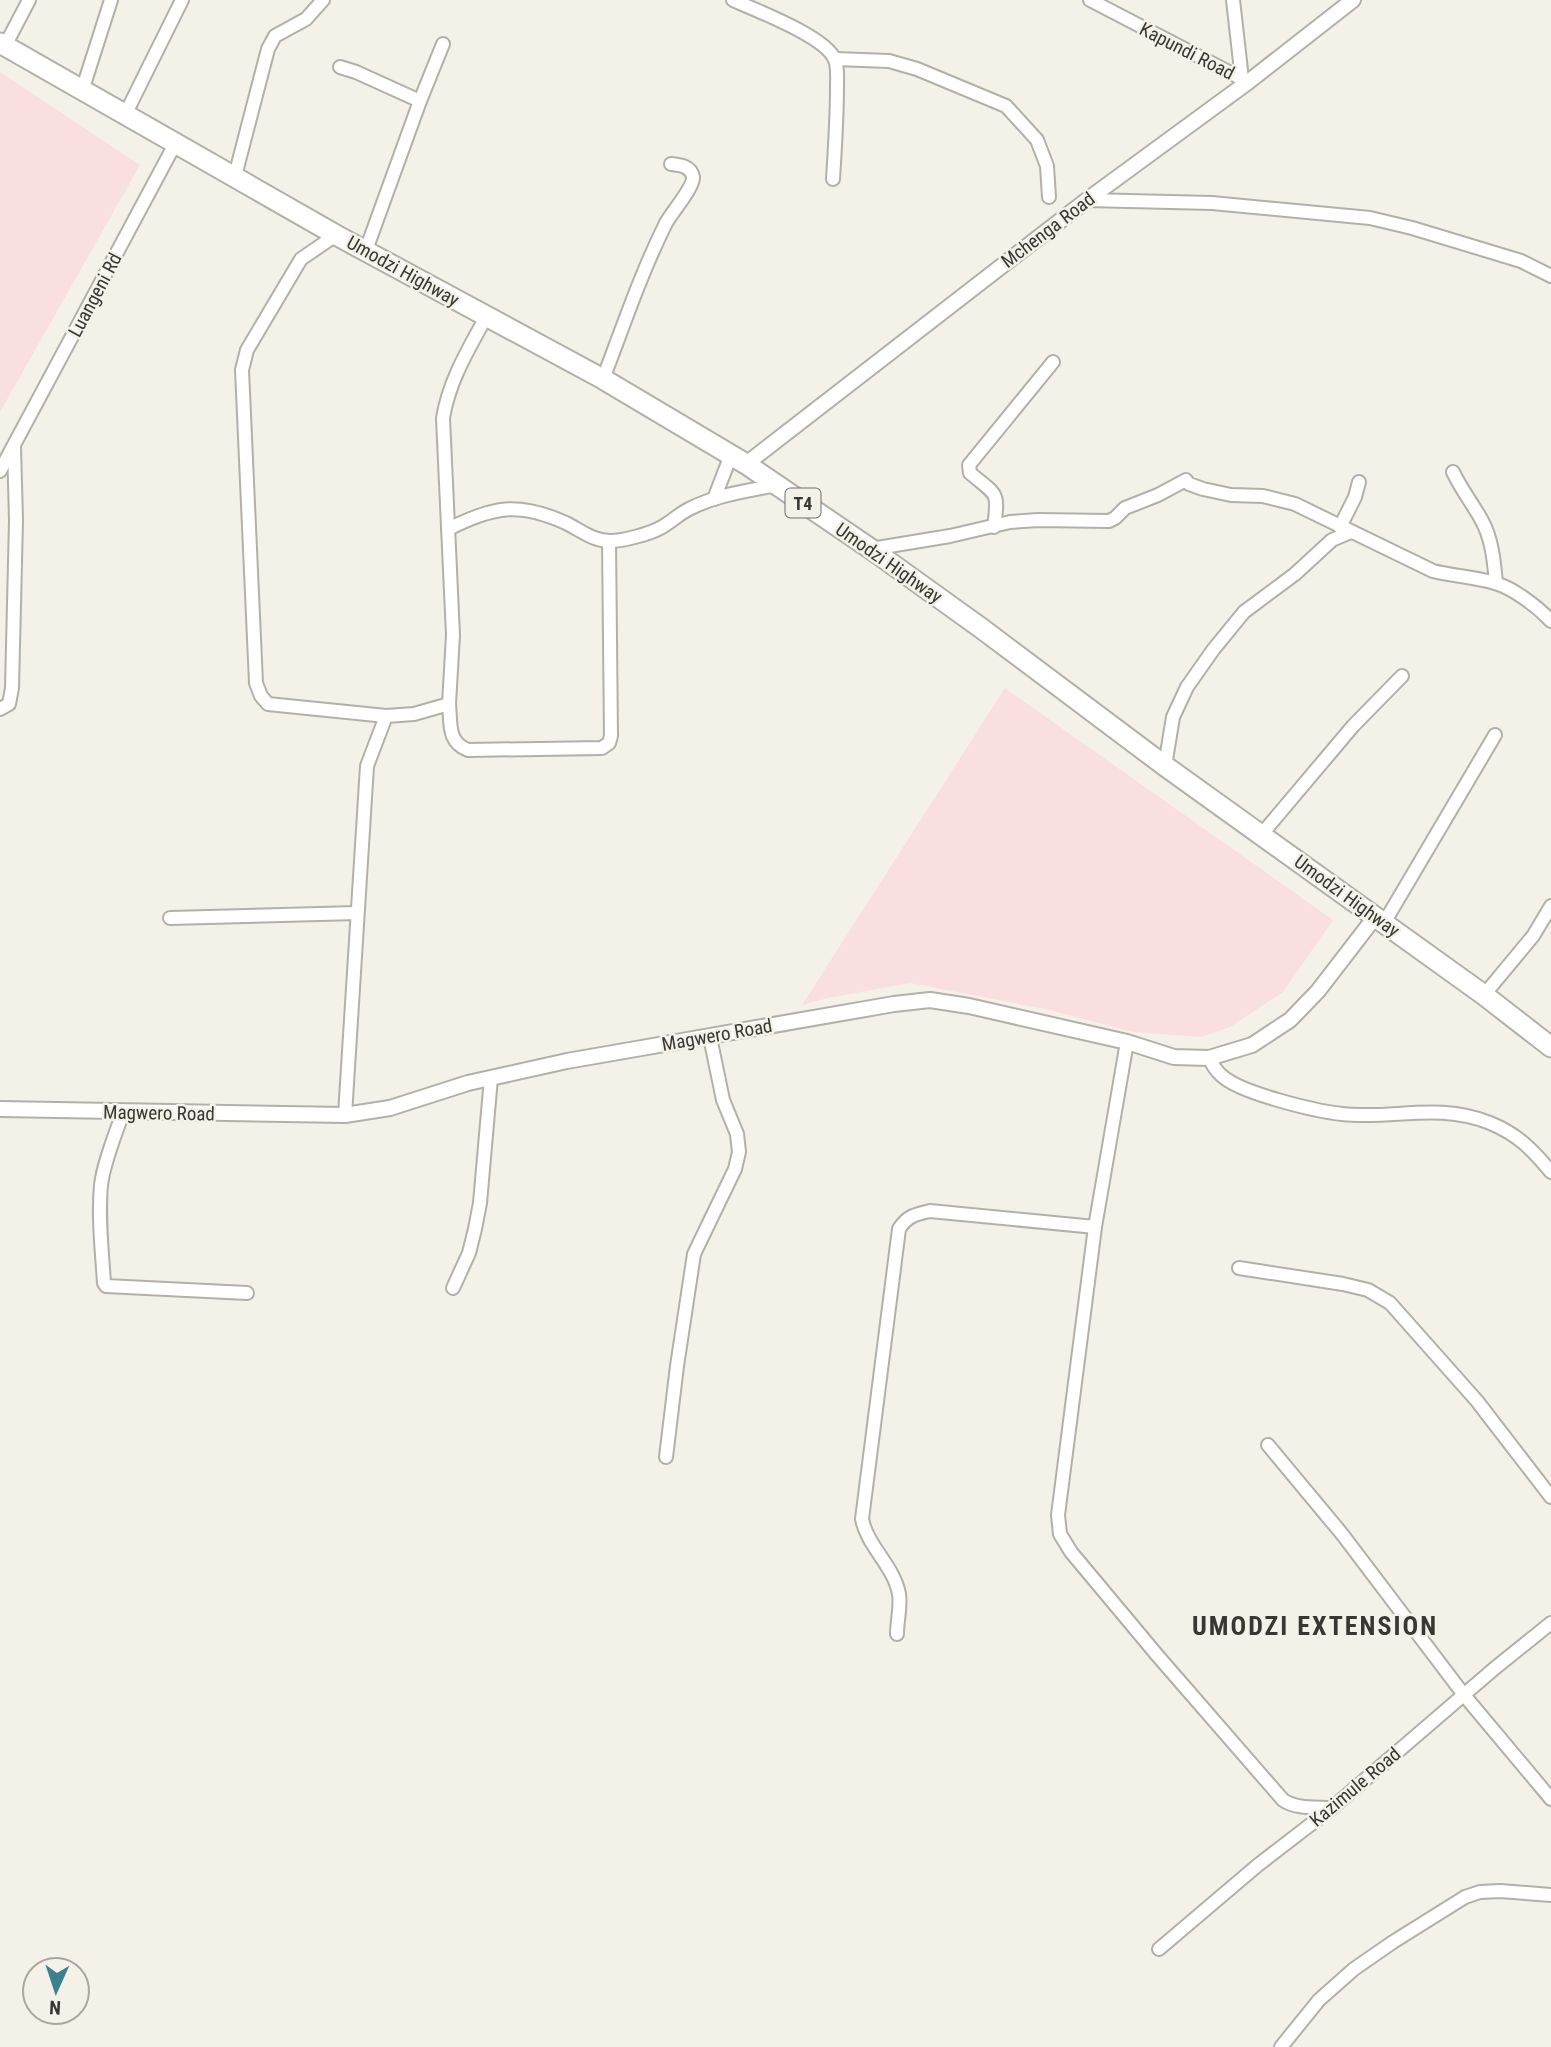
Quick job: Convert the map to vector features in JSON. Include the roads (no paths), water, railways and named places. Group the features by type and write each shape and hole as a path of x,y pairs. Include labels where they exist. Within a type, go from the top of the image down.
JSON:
{"highway":[{"name":"Umodzi Highway","path":"2,44 336,234 603,379 738,459 981,628 1165,766 1485,995 1551,1047"}],"street":[{"path":"2,44 29,0"},
{"path":"82,91 111,0"},
{"path":"125,114 182,0"},
{"path":"234,176 268,49 275,36 306,19 323,0"},
{"path":"733,0 783,22 809,37 827,49 835,59 837,106 833,179"},
{"name":"Kapundi Road","path":"1090,0 1245,80"},
{"path":"1233,0 1245,80"},
{"name":"Mchenga Road","path":"738,459 757,454 1353,0"},
{"path":"366,250 443,44"},
{"path":"835,59 889,61 1006,106 1037,139 1047,166 1049,197"},
{"path":"340,67 420,101"},
{"name":"Luangeni Rd","path":"0,471 175,144"},
{"path":"603,379 650,256 670,216 691,185 693,178 690,171 685,166 671,164"},
{"path":"1087,200 1212,203 1370,218 1521,261 1551,276"},
{"path":"336,234 301,259 247,350 242,370 256,683 261,696 268,704 386,716 414,714 449,704"},
{"path":"486,317 452,381 443,418 453,635 449,704 453,739 458,746 468,750 602,748 609,743 610,541"},
{"path":"994,527 997,500 995,495 970,473 969,465 1053,362"},
{"name":"Luangeni Rd","path":"0,709 10,701 12,688 16,520 14,447"},
{"path":"714,499 738,459"},
{"path":"1453,472 1482,520 1493,549 1496,583"},
{"path":"871,549 1010,522 1109,520 1125,508 1186,480 1189,484 1203,489 1231,495 1263,496 1295,504 1433,571 1496,583 1534,605 1551,621"},
{"path":"1165,766 1173,717 1186,687 1244,612 1295,574 1346,529 1359,482"},
{"path":"448,529 486,512 504,508 525,510 567,524 591,538 610,541 660,529 687,510 714,499 777,485"},
{"path":"1261,835 1353,726 1402,676"},
{"path":"345,1115 367,766 386,716"},
{"path":"1380,920 1495,734"},
{"path":"1485,995 1534,936 1551,906"},
{"path":"170,918 357,913"},
{"name":"Magwero Road","path":"0,1109 345,1115 390,1108 491,1078 567,1061 930,1000 969,1006 1127,1042 1174,1057 1209,1058 1252,1045 1290,1020 1380,920"},
{"path":"666,1457 694,1254 735,1169 739,1152 737,1134 723,1100 710,1037"},
{"path":"1127,1042 1095,1227 1058,1515 1060,1534 1071,1552 1283,1800 1300,1806 1332,1808"},
{"path":"1209,1058 1220,1075 1232,1084 1307,1107 1342,1114 1433,1111 1488,1122 1517,1136 1551,1172"},
{"path":"453,1288 469,1253 480,1203 491,1078"},
{"path":"122,1112 103,1171 101,1186 104,1283 110,1288 247,1293"},
{"path":"897,1634 897,1585 864,1530 862,1518 899,1229 912,1215 930,1211 1095,1227"},
{"path":"1239,1268 1343,1284 1367,1290 1390,1303 1477,1401 1551,1497"},
{"path":"1268,1445 1342,1534 1464,1695 1551,1799"},
{"name":"Kazimule Road","path":"1158,1949 1332,1808 1551,1623"},
{"path":"1281,2047 1319,2000 1354,1969 1465,1897 1480,1892 1500,1891 1551,1895"}],"district":[{"name":"UMODZI EXTENSION","path":"1315,1626"}]}
